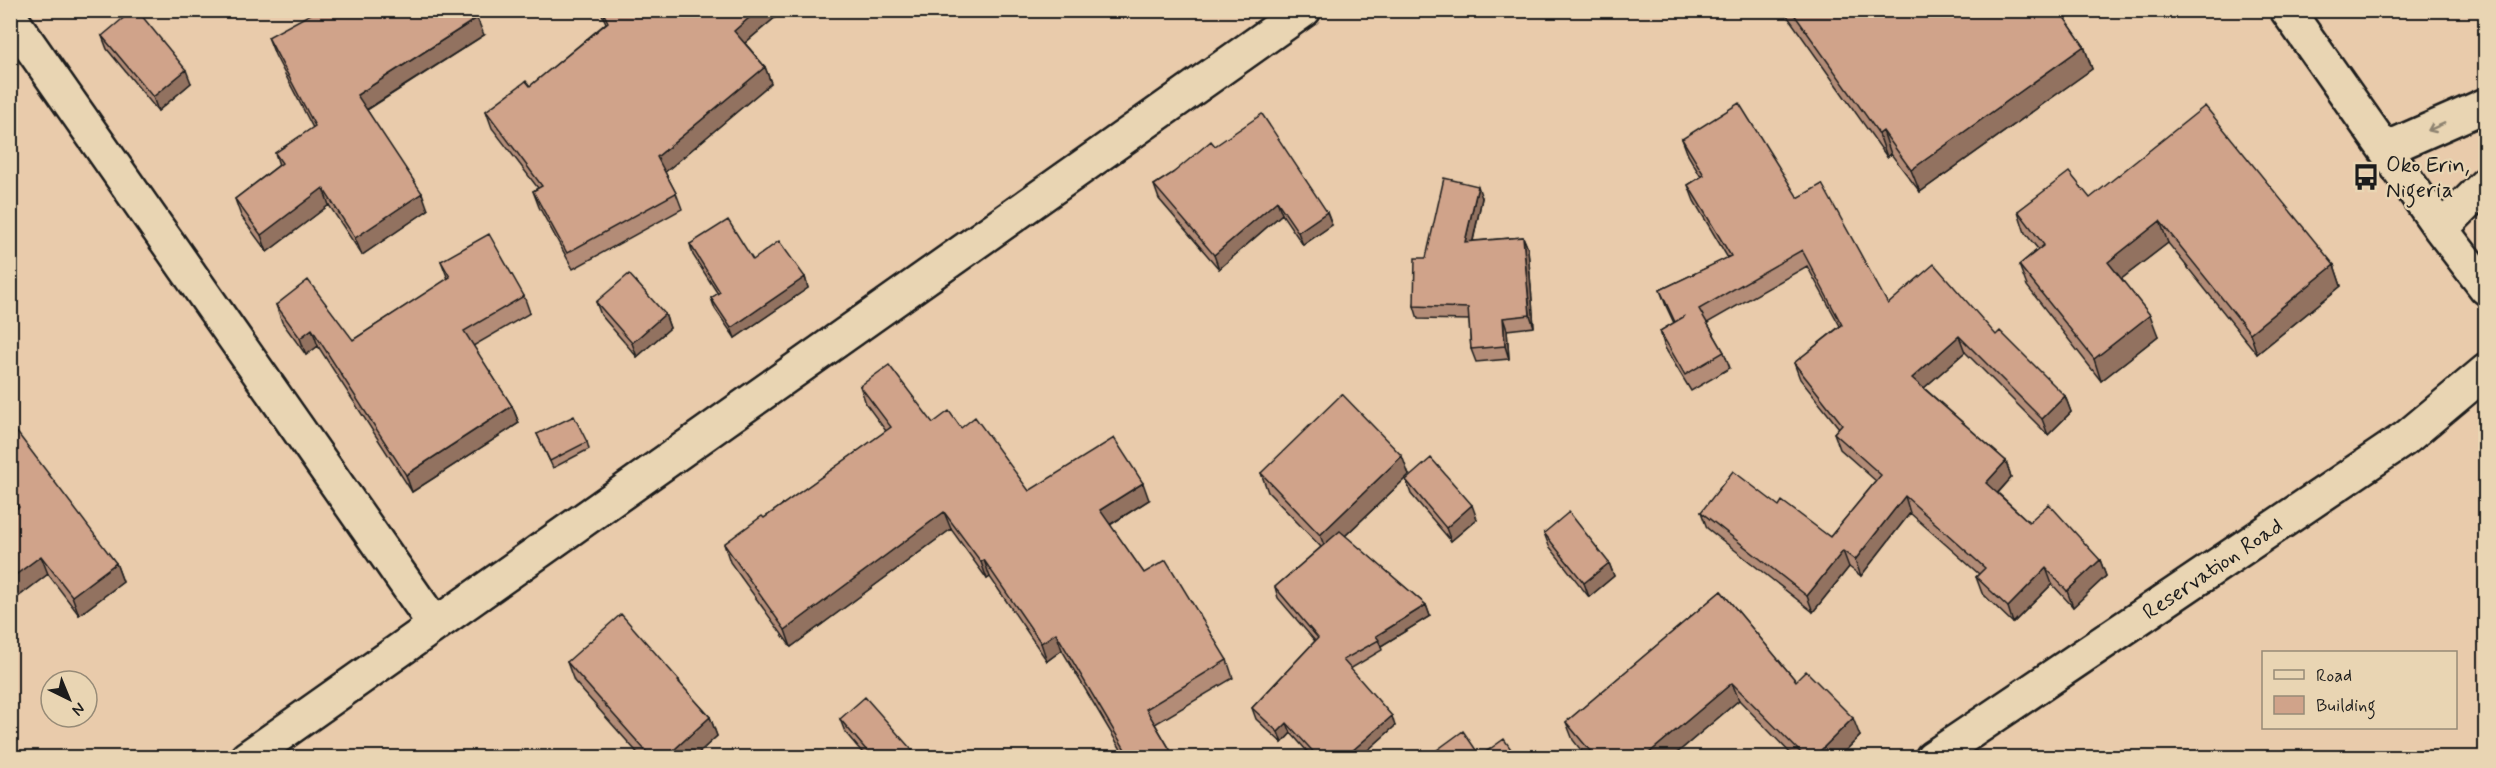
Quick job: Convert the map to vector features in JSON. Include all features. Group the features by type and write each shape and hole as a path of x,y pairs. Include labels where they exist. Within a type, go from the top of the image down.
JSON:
{"street":[{"path":"247,758 1304,10"},
{"path":"2287,10 2441,229 2486,288"},
{"path":"10,17 435,625"},
{"path":"2386,149 2486,105"},
{"path":"2441,229 2486,184"},
{"name":"Reservation Road","path":"1932,758 2406,438 2486,370"}],"building":[{"path":"133,10 137,10 186,70 153,97 102,36"},
{"path":"318,10 473,10 477,18 357,95 422,193 355,238 323,188 261,235 235,199 282,163 275,153 315,126 268,37"},
{"path":"602,10 758,10 734,31 765,67 657,157 676,193 567,253 533,191 542,186 486,111 526,81 530,86 608,22"},
{"path":"1791,10 2059,10 2084,46 1911,170 1883,131 1879,134"},
{"path":"1739,103 1798,198 1822,184 1888,304 1934,264 1996,335 2000,331 2065,396 2042,419 1959,336 1912,378 2006,461 1986,483 2029,522 2049,504 2100,560 2067,591 2046,568 2008,607 1976,577 1985,568 1905,496 1855,560 1843,551 1807,596 1701,512 1733,471 1779,506 1782,501 1830,537 1881,475 1834,433 1842,424 1794,363 1842,325 1802,250 1699,309 1724,352 1685,375 1660,331 1675,322 1660,290 1731,256 1688,185 1704,175 1682,139"},
{"path":"2205,106 2334,265 2250,333 2160,221 2108,262 2150,315 2094,359 2019,265 2044,245 2018,211 2069,172 2090,198"},
{"path":"1262,114 1327,212 1298,232 1277,201 1214,255 1154,185 1173,173 1211,141 1215,146"},
{"path":"1444,178 1478,186 1465,242 1523,237 1530,315 1503,318 1505,346 1471,349 1468,308 1414,306 1415,258 1426,258"},
{"path":"728,220 753,260 779,241 805,277 731,328 711,298 720,292 690,244"},
{"path":"489,234 524,296 464,331 512,406 406,475 312,329 300,338 276,305 308,280 353,340 450,277 441,261"},
{"path":"629,274 665,314 632,343 596,302"},
{"path":"889,365 933,423 949,411 961,428 975,417 1029,491 1114,438 1143,483 1100,510 1144,573 1166,560 1227,660 1146,709 1175,758 1130,758 1056,633 1041,643 984,560 981,562 944,512 785,630 724,544 891,427 860,386"},
{"path":"1342,394 1402,456 1320,535 1261,473"},
{"path":"574,416 587,442 550,461 537,434"},
{"path":"13,427 116,563 72,596 41,556 10,579 10,513 19,507 10,495 10,428"},
{"path":"1431,458 1472,505 1446,528 1406,480"},
{"path":"1569,512 1609,563 1584,583 1544,533"},
{"path":"1340,531 1426,605 1376,636 1379,640 1343,660 1392,716 1344,758 1319,758 1287,723 1278,732 1252,708 1318,638 1275,587"},
{"path":"1721,591 1796,681 1806,671 1853,718 1813,758 1806,758 1732,683 1643,758 1596,758 1566,722"},
{"path":"621,614 710,717 665,758 652,758 567,662"},
{"path":"865,697 919,758 873,758 840,719"},
{"path":"1463,731 1480,756 1504,739 1517,758 1426,758"}],"place":[{"name":"Oko Erin, Nigeria","path":"2366,177"}]}
